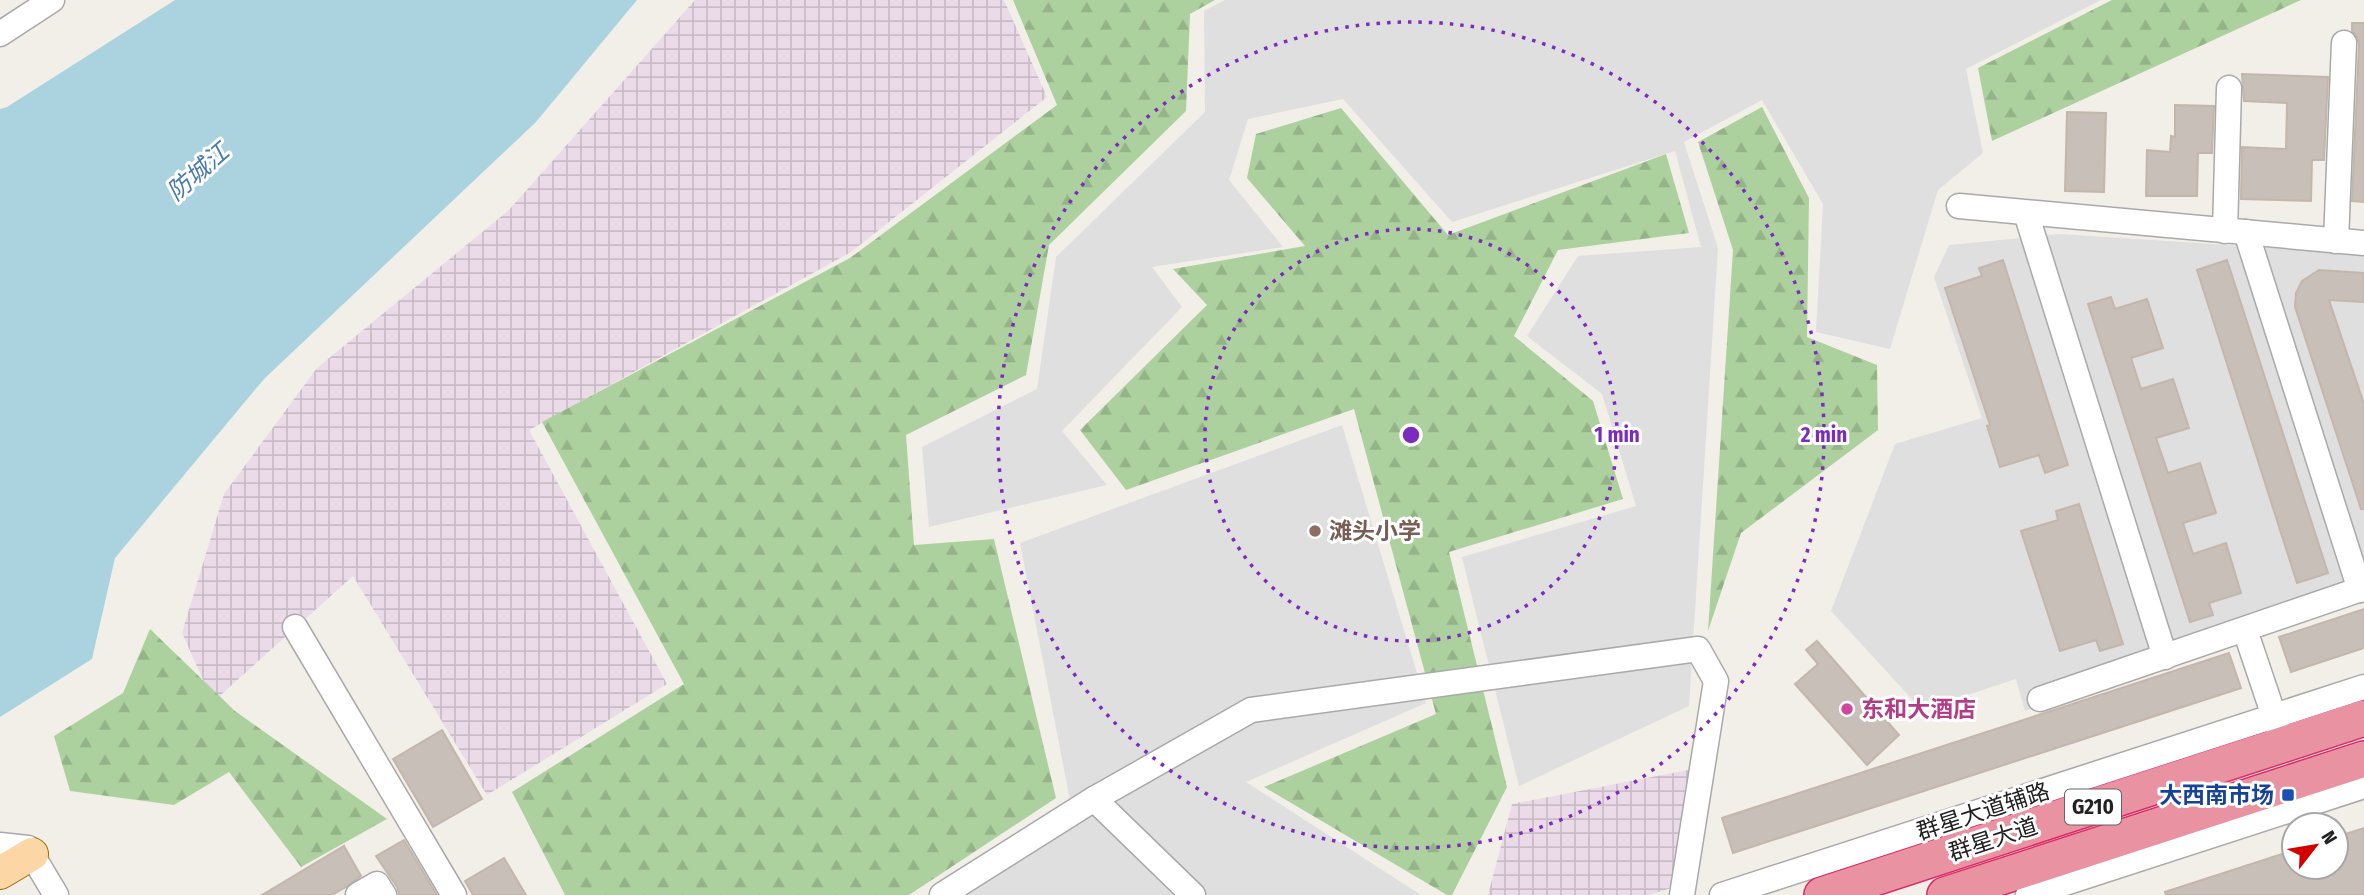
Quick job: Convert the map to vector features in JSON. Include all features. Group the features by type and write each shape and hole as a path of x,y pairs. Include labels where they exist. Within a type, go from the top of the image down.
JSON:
{"highway":[{"name":"群星大道","path":"1822,895 2279,731 2364,718"},
{"name":"群星大道","path":"1945,895 2171,835 2345,783 2364,759"}],"main road":[{"path":"0,873 15,850"}],"street":[{"path":"0,34 52,0"},
{"path":"2336,241 2344,43"},
{"path":"2040,699 2362,589 2235,232 2229,88"},
{"path":"1959,206 2364,243"},
{"path":"2026,213 2165,657"},
{"path":"295,627 454,895"},
{"path":"2245,630 2279,731"},
{"path":"942,895 1094,799 1251,710 1698,649 1716,681 1682,895"},
{"name":"群星大道辅路","path":"1722,895 2279,731 2364,687"},
{"path":"1094,799 1193,895"},
{"path":"2028,895 2171,835"},
{"path":"15,850 46,891"},
{"path":"358,895 377,884 384,895"}],"shaded area":[{"path":"695,0 1004,0 1047,97 851,252 529,430 667,684 487,795 353,576 213,702 182,633 224,494 317,368 509,210"},
{"path":"1225,0 2101,0 1966,69 1983,153 1938,190 1890,349 1816,332 1823,204 1762,100 1684,142 1718,248 1689,706 1519,786 1462,557 1636,506 1602,394 1527,336 1578,256 1701,247 1675,151 1452,222 1343,99 1248,119 1229,180 1283,247 1152,267 1182,307 1062,431 1107,485 929,527 922,447 1037,389 1056,257 1205,112 1204,11"},
{"path":"2061,234 2364,254 2364,600 2025,711 2016,679 1922,710 1831,611 1895,444 1982,418 1934,277 1949,245"},
{"path":"1342,425 1426,703 1246,782 1421,895 962,895 1071,805 1020,543"},
{"path":"1688,770 1684,884 1649,895 1488,895 1512,804"}],"green space":[{"path":"1013,0 1215,0 1190,14 1186,111 1049,245 1026,375 906,435 914,545 994,539 1056,798 909,895 565,895 512,792 684,684 542,422 850,258 1057,105"},
{"path":"2112,0 2301,0 1992,141 1978,68"},
{"path":"1762,107 1809,198 1807,337 1877,365 1878,430 1741,533 1708,631 1733,250 1698,142"},
{"path":"1341,108 1448,235 1666,154 1689,233 1558,250 1514,336 1593,401 1623,499 1449,552 1507,787 1452,895 1447,895 1264,787 1436,714 1354,409 1126,490 1080,430 1207,305 1173,269 1305,246 1247,178 1256,134"},
{"path":"150,629 235,711 387,819 301,867 229,772 174,805 70,791 54,736 123,693"}],"water":[{"name":"防城江","path":"175,0 637,0 536,122 264,379 115,558 92,659 0,717 0,109"}],"building":[{"path":"2352,23 2364,23 2364,202 2352,201 2359,44 2352,31"},
{"path":"2242,74 2328,77 2324,160 2312,160 2311,201 2241,199 2242,147 2286,149 2287,103 2244,101"},
{"path":"2175,105 2214,106 2212,153 2198,153 2197,196 2146,196 2147,150 2170,152 2171,136 2175,137"},
{"path":"2067,112 2106,113 2104,192 2065,191"},
{"path":"2003,260 2068,465 2045,473 2039,455 2000,467 1987,426 1990,425 1945,288 1982,276 1979,268"},
{"path":"2227,260 2328,573 2297,583 2197,270"},
{"path":"2319,270 2364,273 2364,302 2329,300 2364,404 2364,509 2361,509 2295,307 2296,293 2302,281"},
{"path":"2111,297 2115,309 2147,299 2163,348 2131,358 2141,389 2173,379 2189,428 2156,438 2168,473 2200,463 2216,513 2183,523 2193,554 2226,543 2241,593 2209,603 2213,615 2190,622 2088,304"},
{"path":"2079,504 2123,644 2100,651 2096,640 2060,651 2021,531 2058,520 2056,511"},
{"path":"2364,609 2364,648 2291,672 2279,637"},
{"name":"东和大酒店","path":"1817,641 1899,735 1867,765 1795,684 1818,664 1806,650"},
{"path":"2229,653 2241,688 1733,853 1722,818"},
{"path":"442,730 482,799 433,827 393,759"},
{"path":"2364,828 2364,895 2166,895 2165,892 2280,855 2280,881 2350,881 2350,832"},
{"path":"404,840 437,895 399,895 397,887 376,856"},
{"path":"344,846 361,876 346,887 332,895 262,895"},
{"path":"504,858 526,895 473,895 465,881"}],"place":[{"name":"滩头小学","path":"1315,531"},
{"name":"东和大酒店","path":"1847,709"},
{"name":"大西南市场","path":"2288,795"}]}
